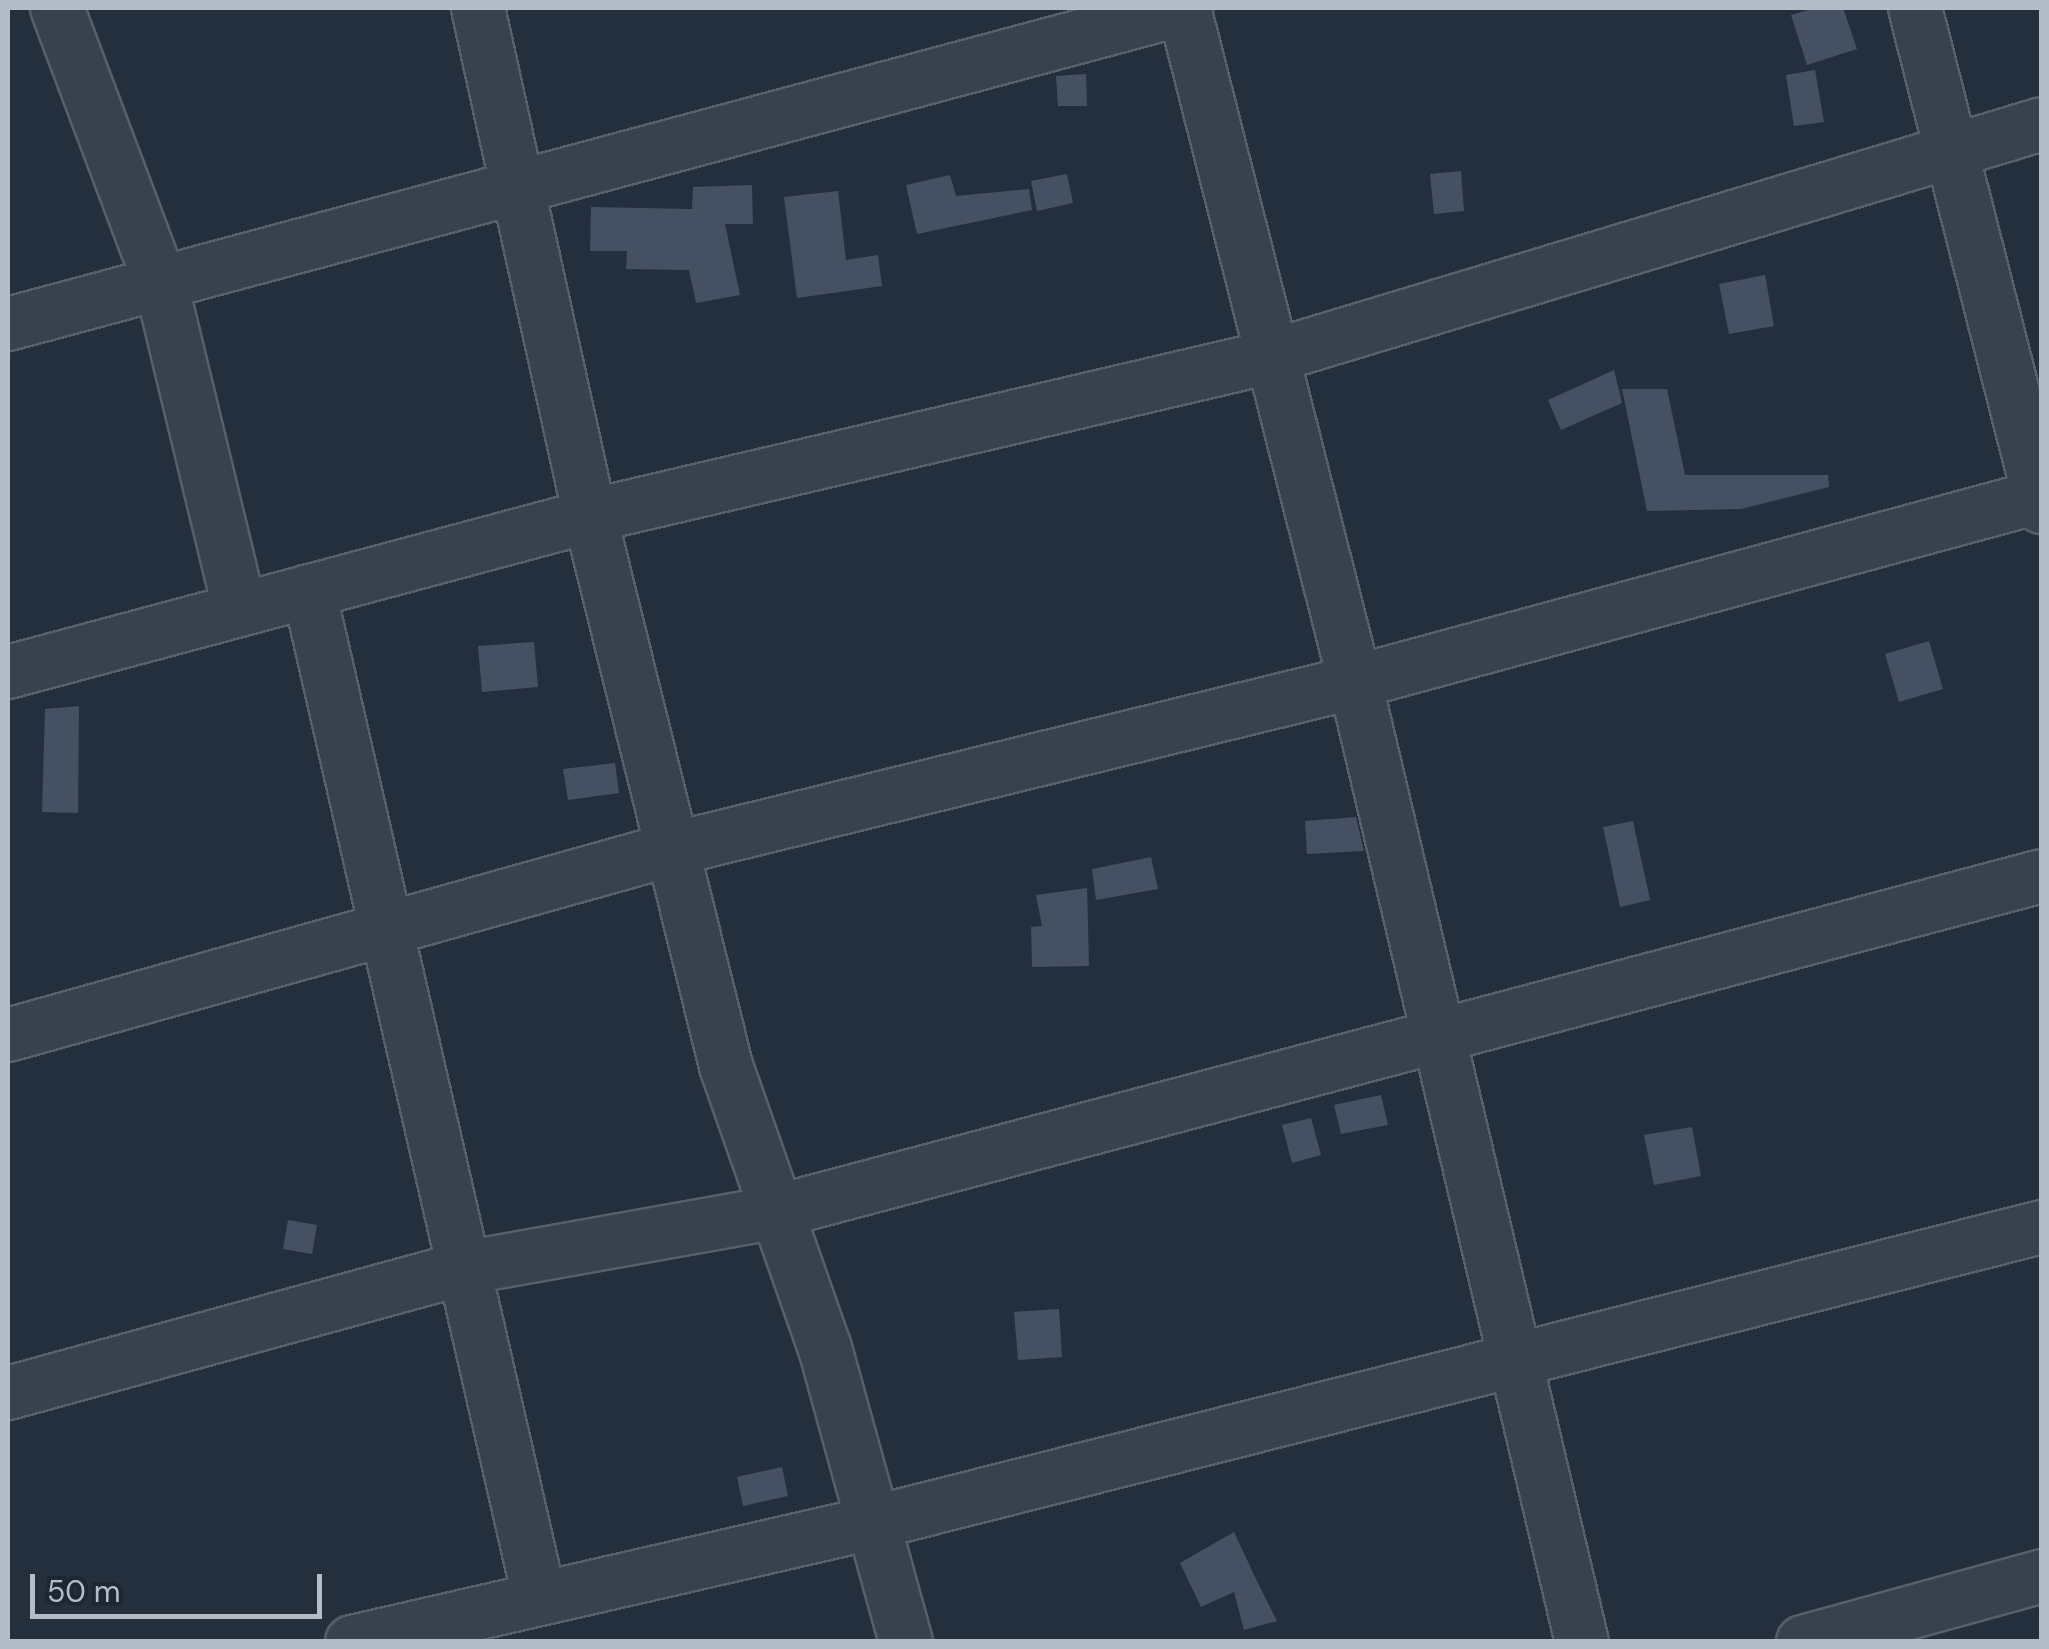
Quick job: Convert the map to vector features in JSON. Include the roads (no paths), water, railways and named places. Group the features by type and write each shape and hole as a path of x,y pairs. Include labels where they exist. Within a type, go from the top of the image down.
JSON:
{"street":[{"path":"58,8 161,284 240,610"},
{"path":"478,8 522,187 590,516 673,849 771,1213 825,1348 906,1642"},
{"path":"8,324 1185,8 1354,682 1582,1642"},
{"path":"8,1036 673,849 1354,682 2041,500 1946,148 1915,8"},
{"path":"8,672 590,516 1270,357 1946,148 2042,124"},
{"path":"308,592 469,1267 539,1596"},
{"path":"8,1393 469,1267 771,1213 2042,876"},
{"path":"352,1642 539,1596 876,1522 2042,1227"},
{"path":"1803,1642 2042,1576"}]}
